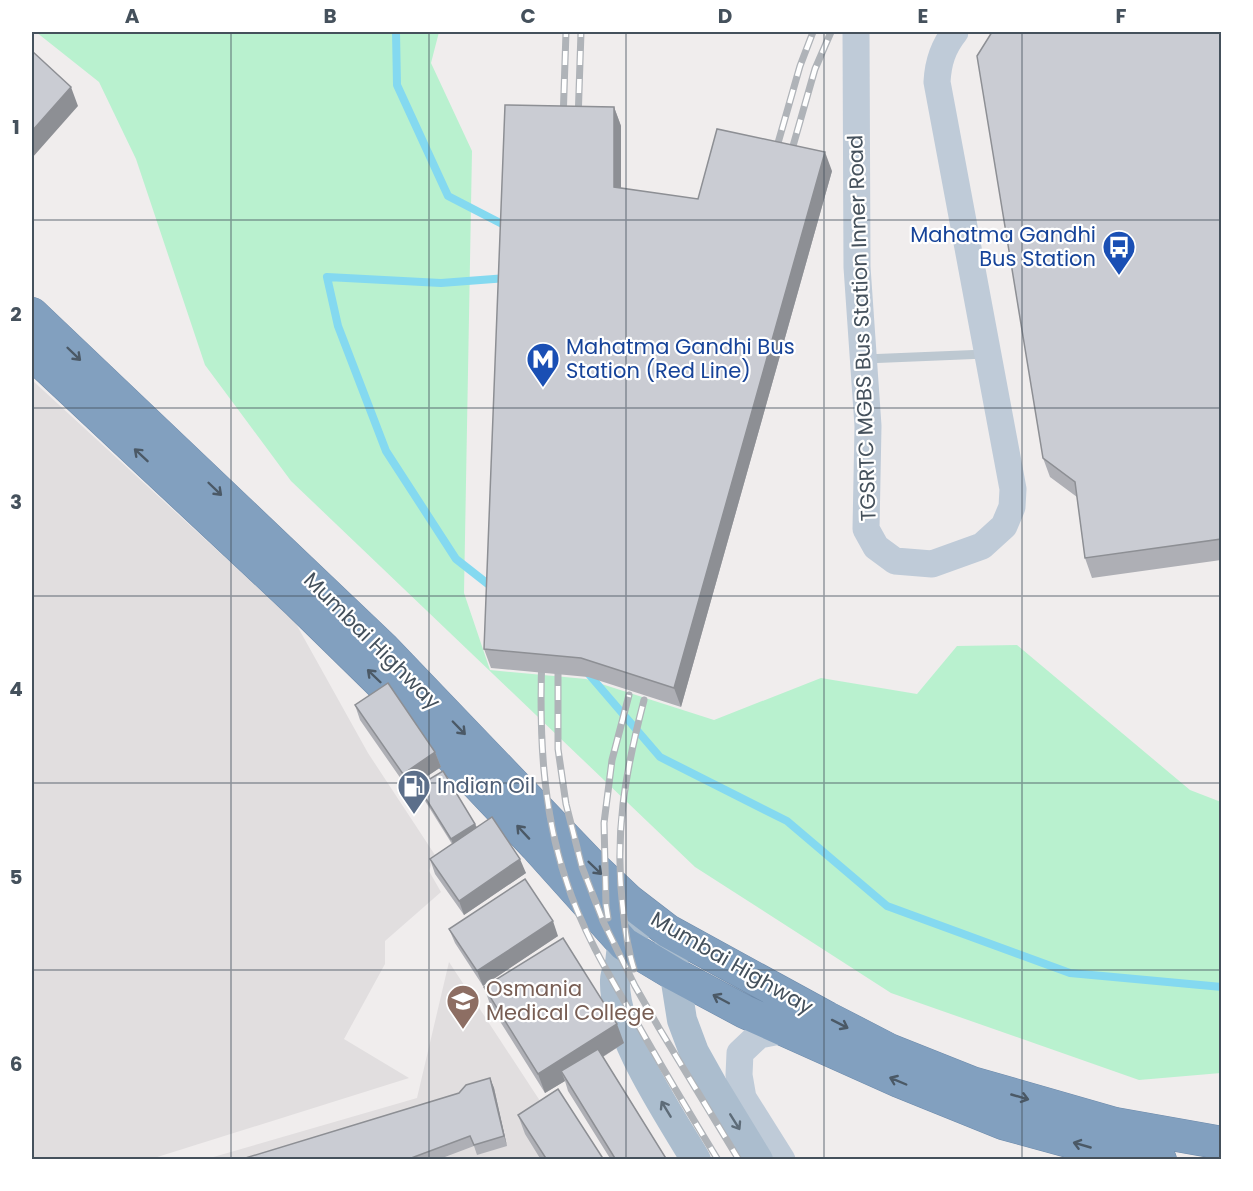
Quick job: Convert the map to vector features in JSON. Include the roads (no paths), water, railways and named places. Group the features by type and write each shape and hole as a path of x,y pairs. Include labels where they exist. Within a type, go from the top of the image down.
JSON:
{"highway":[{"name":"Mumbai Highway","path":"32,314 383,648 593,867 658,924 827,1018 890,1050 972,1083 1115,1124 1221,1143"},
{"name":"Mumbai Highway","path":"32,353 298,602 394,696 536,846 624,944 745,1012 898,1081 1003,1123 1110,1152 1160,1160"}],"main road":[{"path":"696,1160 634,1050 618,1011 615,994 615,977 624,944 658,924 674,974 682,1020 694,1052 712,1086 758,1160"}],"street":[{"name":"TGSRTC MGBS Bus Station Inner Road","path":"856,32 857,267 868,426 866,529 876,547 895,561 932,564 982,546 1004,526 1012,507 1013,489 936,82 942,52 955,32"},
{"path":"782,1160 743,1098 739,1075 740,1053 759,1035 785,1030"}],"lane":[{"path":"864,359 988,354"}],"waterway":[{"path":"396,32 397,85 448,196 508,227"},
{"path":"493,588 456,559 386,451 338,326 327,277 441,283 507,278"},
{"path":"586,671 660,757 787,821 887,906 1070,973 1222,987"}],"railway":[{"path":"563,121 566,32"},
{"path":"578,121 581,32"},
{"path":"774,157 800,66 813,32"},
{"path":"789,160 815,69 831,32"},
{"path":"542,655 541,712 544,769 552,825 566,880 588,936 718,1160"},
{"path":"558,658 558,749 566,804 582,867 603,921 635,986 739,1160"},
{"path":"608,918 604,823 612,760 629,695"},
{"path":"634,969 623,910 620,856 623,804 631,753 644,700"}],"place":[{"name":"Mahatma Gandhi Bus Station","path":"1119,276"},
{"name":"Mahatma Gandhi Bus Station (Red Line)","path":"543,388"},
{"name":"Indian Oil","path":"414,815"},
{"name":"Osmania Medical College","path":"463,1030"}]}
